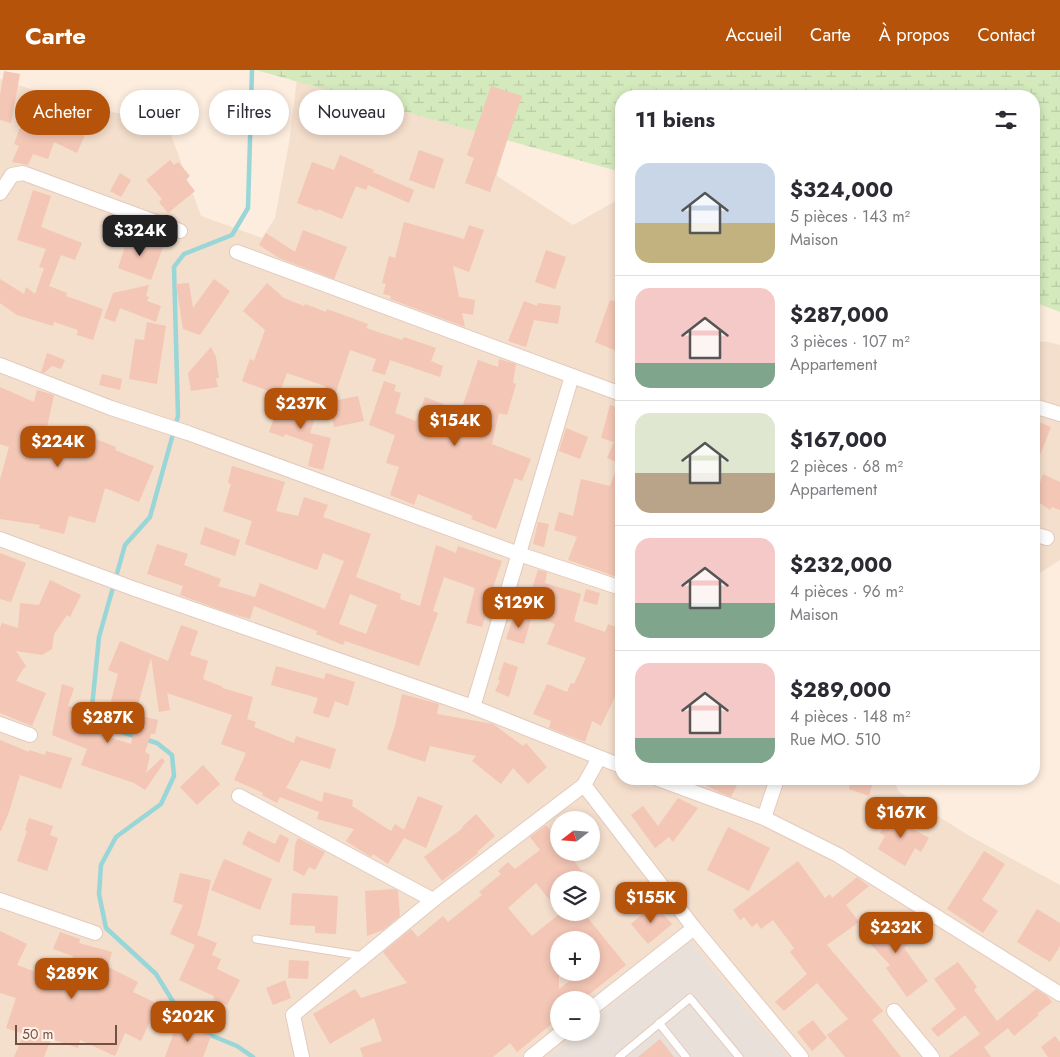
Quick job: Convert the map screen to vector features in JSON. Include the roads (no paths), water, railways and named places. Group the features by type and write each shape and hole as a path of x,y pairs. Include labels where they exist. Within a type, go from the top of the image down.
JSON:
{"street":[{"path":"0,193 12,175 23,172 180,231"},
{"path":"237,252 615,392"},
{"path":"0,365 112,408 188,433 519,554 615,586"},
{"path":"473,707 572,376"},
{"path":"1040,408 1060,414"},
{"path":"0,539 132,588 473,707 615,764"},
{"path":"0,724 30,735"},
{"path":"302,1057 293,1015 432,900 584,785 599,758"},
{"path":"584,785 694,928 801,1057"},
{"path":"674,785 764,818 838,855 1060,994"},
{"path":"764,818 775,785"},
{"path":"239,796 432,900"},
{"path":"0,900 95,933"},
{"path":"600,1002 694,928"},
{"path":"894,1011 932,1057"},
{"path":"531,1057 551,1041"}],"lane":[{"path":"256,939 366,956"},
{"path":"619,1057 690,998 739,1057"},
{"path":"659,1023 686,1057"}],"waterway":[{"path":"137,737 107,727 92,707 99,637 125,545 150,517 178,416 174,267 184,254 232,235 248,208 252,70"},
{"path":"144,739 157,743 172,755 174,776 161,804 116,837 101,865 99,894 106,928 156,974 188,1026 237,1046 253,1057"}]}
